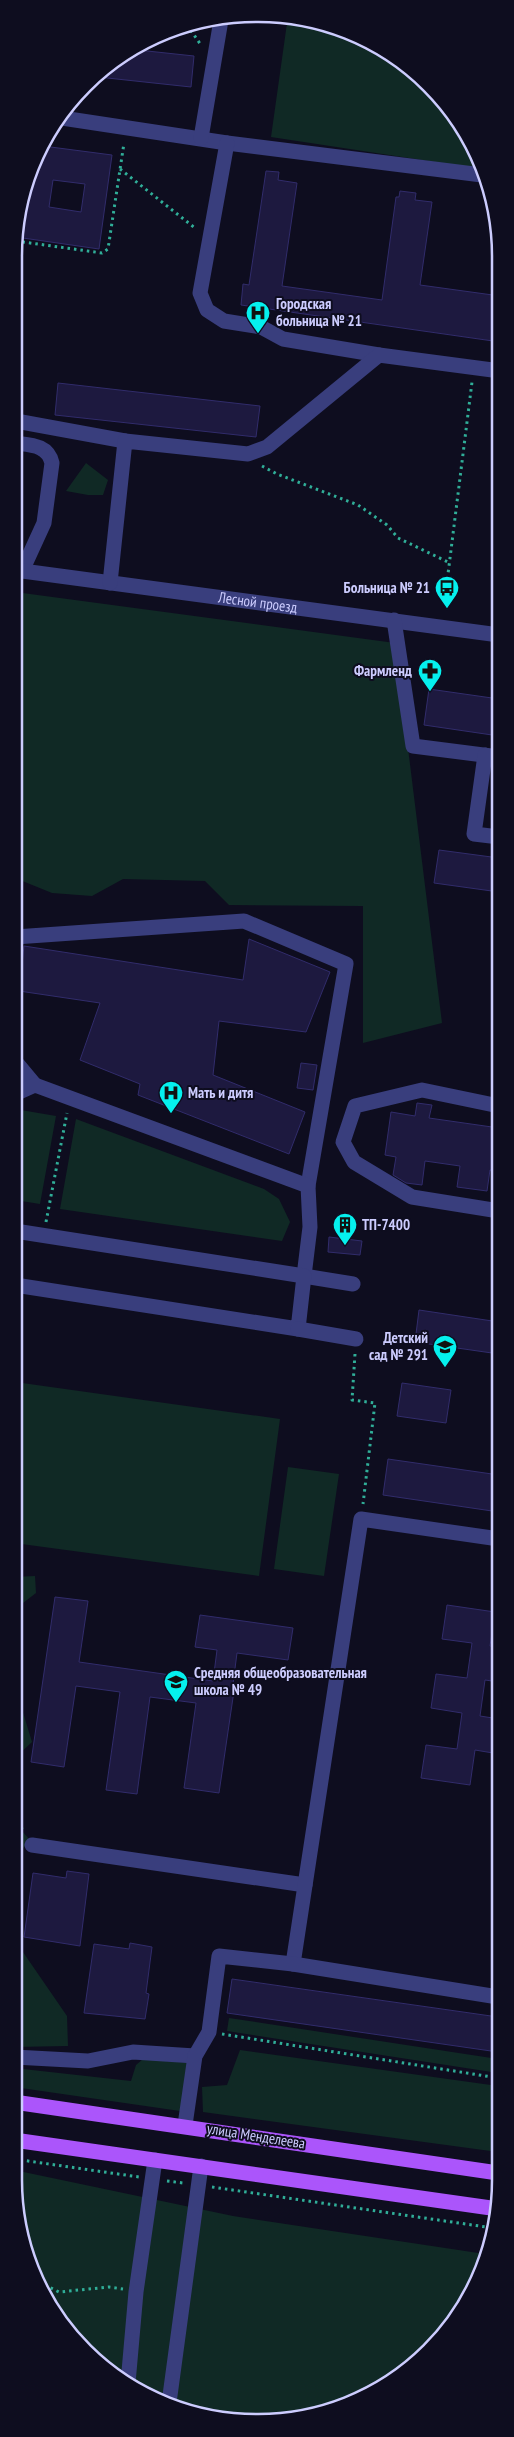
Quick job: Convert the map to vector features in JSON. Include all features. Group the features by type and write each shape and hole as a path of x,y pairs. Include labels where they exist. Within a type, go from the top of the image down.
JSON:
{"main road":[{"name":"улица Менделеева","path":"22,2103 186,2125 492,2172"},
{"path":"22,2141 489,2208"}],"street":[{"path":"201,138 220,26"},
{"path":"68,119 227,143 476,174"},
{"path":"227,143 200,293 207,310 224,321 260,327 283,340 492,370"},
{"path":"22,422 125,441 248,454 267,447 379,355"},
{"path":"110,582 125,441"},
{"path":"22,444 42,448 50,456 52,463 44,523 22,564"},
{"name":"Лесной проезд","path":"22,570 492,634"},
{"path":"394,620 412,746 492,756 474,834 492,836"},
{"path":"22,937 244,921 346,964 308,1186 310,1227 298,1329"},
{"path":"22,1070 34,1085 308,1186"},
{"path":"22,1091 34,1085"},
{"path":"492,1105 422,1090 355,1106 343,1142 354,1162 412,1197 492,1211"},
{"path":"22,1232 353,1284"},
{"path":"22,1286 356,1339"},
{"path":"293,1964 361,1519 492,1538"},
{"path":"32,1846 305,1885"},
{"path":"186,2125 195,2056 209,2032 219,1956 293,1964 492,1996"},
{"path":"22,2057 88,2061 133,2052 195,2056"},
{"path":"129,2376 136,2292 155,2160"},
{"path":"170,2398 201,2166"}],"path":[{"path":"23,242 102,253 108,249 126,127"},
{"path":"120,169 210,240"},
{"path":"445,598 474,368"},
{"path":"248,454 257,463 277,474 358,505 387,525 398,538 450,563"},
{"path":"44,1236 70,1098"},
{"path":"356,1339 352,1400 375,1403 361,1519"},
{"path":"209,2032 492,2077"},
{"path":"22,2160 487,2227"},
{"path":"48,2287 59,2292 109,2287 136,2292"}],"green space":[{"path":"287,25 303,27 347,40 374,54 400,71 423,91 443,114 460,140 474,168 271,137"},
{"path":"86,463 108,480 103,495 88,495 66,491"},
{"path":"22,593 395,643 442,1023 363,1043 363,906 229,905 205,881 123,879 92,896 52,893 22,881"},
{"path":"22,1110 56,1116 40,1204 22,1201"},
{"path":"76,1119 264,1189 279,1199 290,1222 282,1241 60,1209"},
{"path":"22,1383 280,1419 259,1576 22,1544"},
{"path":"288,1467 339,1474 324,1576 274,1569"},
{"path":"35,1576 36,1593 22,1604 22,1577"},
{"path":"22,1709 32,1742 22,1751"},
{"path":"22,1831 30,1840 22,1850"},
{"path":"22,1951 67,2016 68,2046 22,2047"},
{"path":"229,2018 492,2058 492,2072 227,2031"},
{"path":"240,2050 492,2085 492,2151 203,2112 202,2087 227,2085"},
{"path":"143,2059 189,2063 180,2111 22,2088 22,2069 131,2081 136,2065"},
{"path":"22,2172 233,2216 480,2253 467,2284 443,2323 412,2356 374,2383 347,2397 303,2410 272,2414 242,2414 211,2410 167,2397 127,2375 91,2346 71,2323 54,2297 40,2270 30,2241 23,2195"}],"building":[{"path":"146,51 194,56 191,87 106,78"},
{"path":"50,147 112,155 99,249 23,238 30,196 40,167","holes":["53,180 85,184 81,212 49,207"]},
{"path":"266,171 279,172 278,180 297,183 282,286 382,300 396,197 399,197 400,191 416,193 415,200 432,202 420,285 492,295 492,341 241,305 243,284 249,285"},
{"path":"58,383 260,406 256,437 55,415"},
{"path":"429,689 492,698 492,735 424,725"},
{"path":"439,850 492,857 492,891 434,883"},
{"path":"249,939 330,972 306,1032 219,1021 213,1075 305,1112 289,1154 138,1095 140,1084 80,1060 100,1003 22,991 24,946 243,980"},
{"path":"301,1063 317,1065 313,1090 297,1088"},
{"path":"417,1103 432,1105 429,1118 492,1127 492,1170 490,1170 487,1191 457,1187 460,1166 425,1161 422,1185 406,1183 393,1175 396,1157 385,1155 391,1112 415,1116"},
{"name":"ТП-7400","path":"329,1237 362,1241 360,1255 328,1252"},
{"path":"419,1310 492,1321 492,1353 415,1342"},
{"path":"402,1383 451,1390 446,1423 397,1416"},
{"path":"388,1459 492,1474 492,1511 383,1495"},
{"path":"55,1597 88,1601 79,1662 213,1681 217,1650 195,1647 200,1615 293,1628 288,1660 237,1653 233,1684 235,1684 219,1793 184,1788 196,1703 150,1697 137,1794 106,1790 120,1692 76,1686 64,1767 31,1762"},
{"path":"447,1605 492,1612 490,1646 492,1646 492,1681 485,1680 480,1716 492,1718 492,1753 475,1750 470,1785 421,1778 426,1745 457,1749 462,1713 431,1708 436,1674 467,1678 472,1643 442,1639"},
{"path":"67,1871 89,1874 80,1946 24,1937 33,1873 66,1878"},
{"path":"130,1943 152,1947 146,1993 149,1994 145,2019 84,2013 94,1944 129,1949"},
{"path":"232,1979 492,2016 492,2051 227,2013"}],"place":[{"name":"Городская больница № 21","path":"258,334"},
{"name":"Больница № 21","path":"447,609"},
{"name":"Фармленд","path":"430,692"},
{"name":"Мать и дитя","path":"171,1114"},
{"name":"ТП-7400","path":"345,1246"},
{"name":"Детский сад № 291","path":"445,1368"},
{"name":"Средняя общеобразовательная школа № 49","path":"176,1703"}]}
